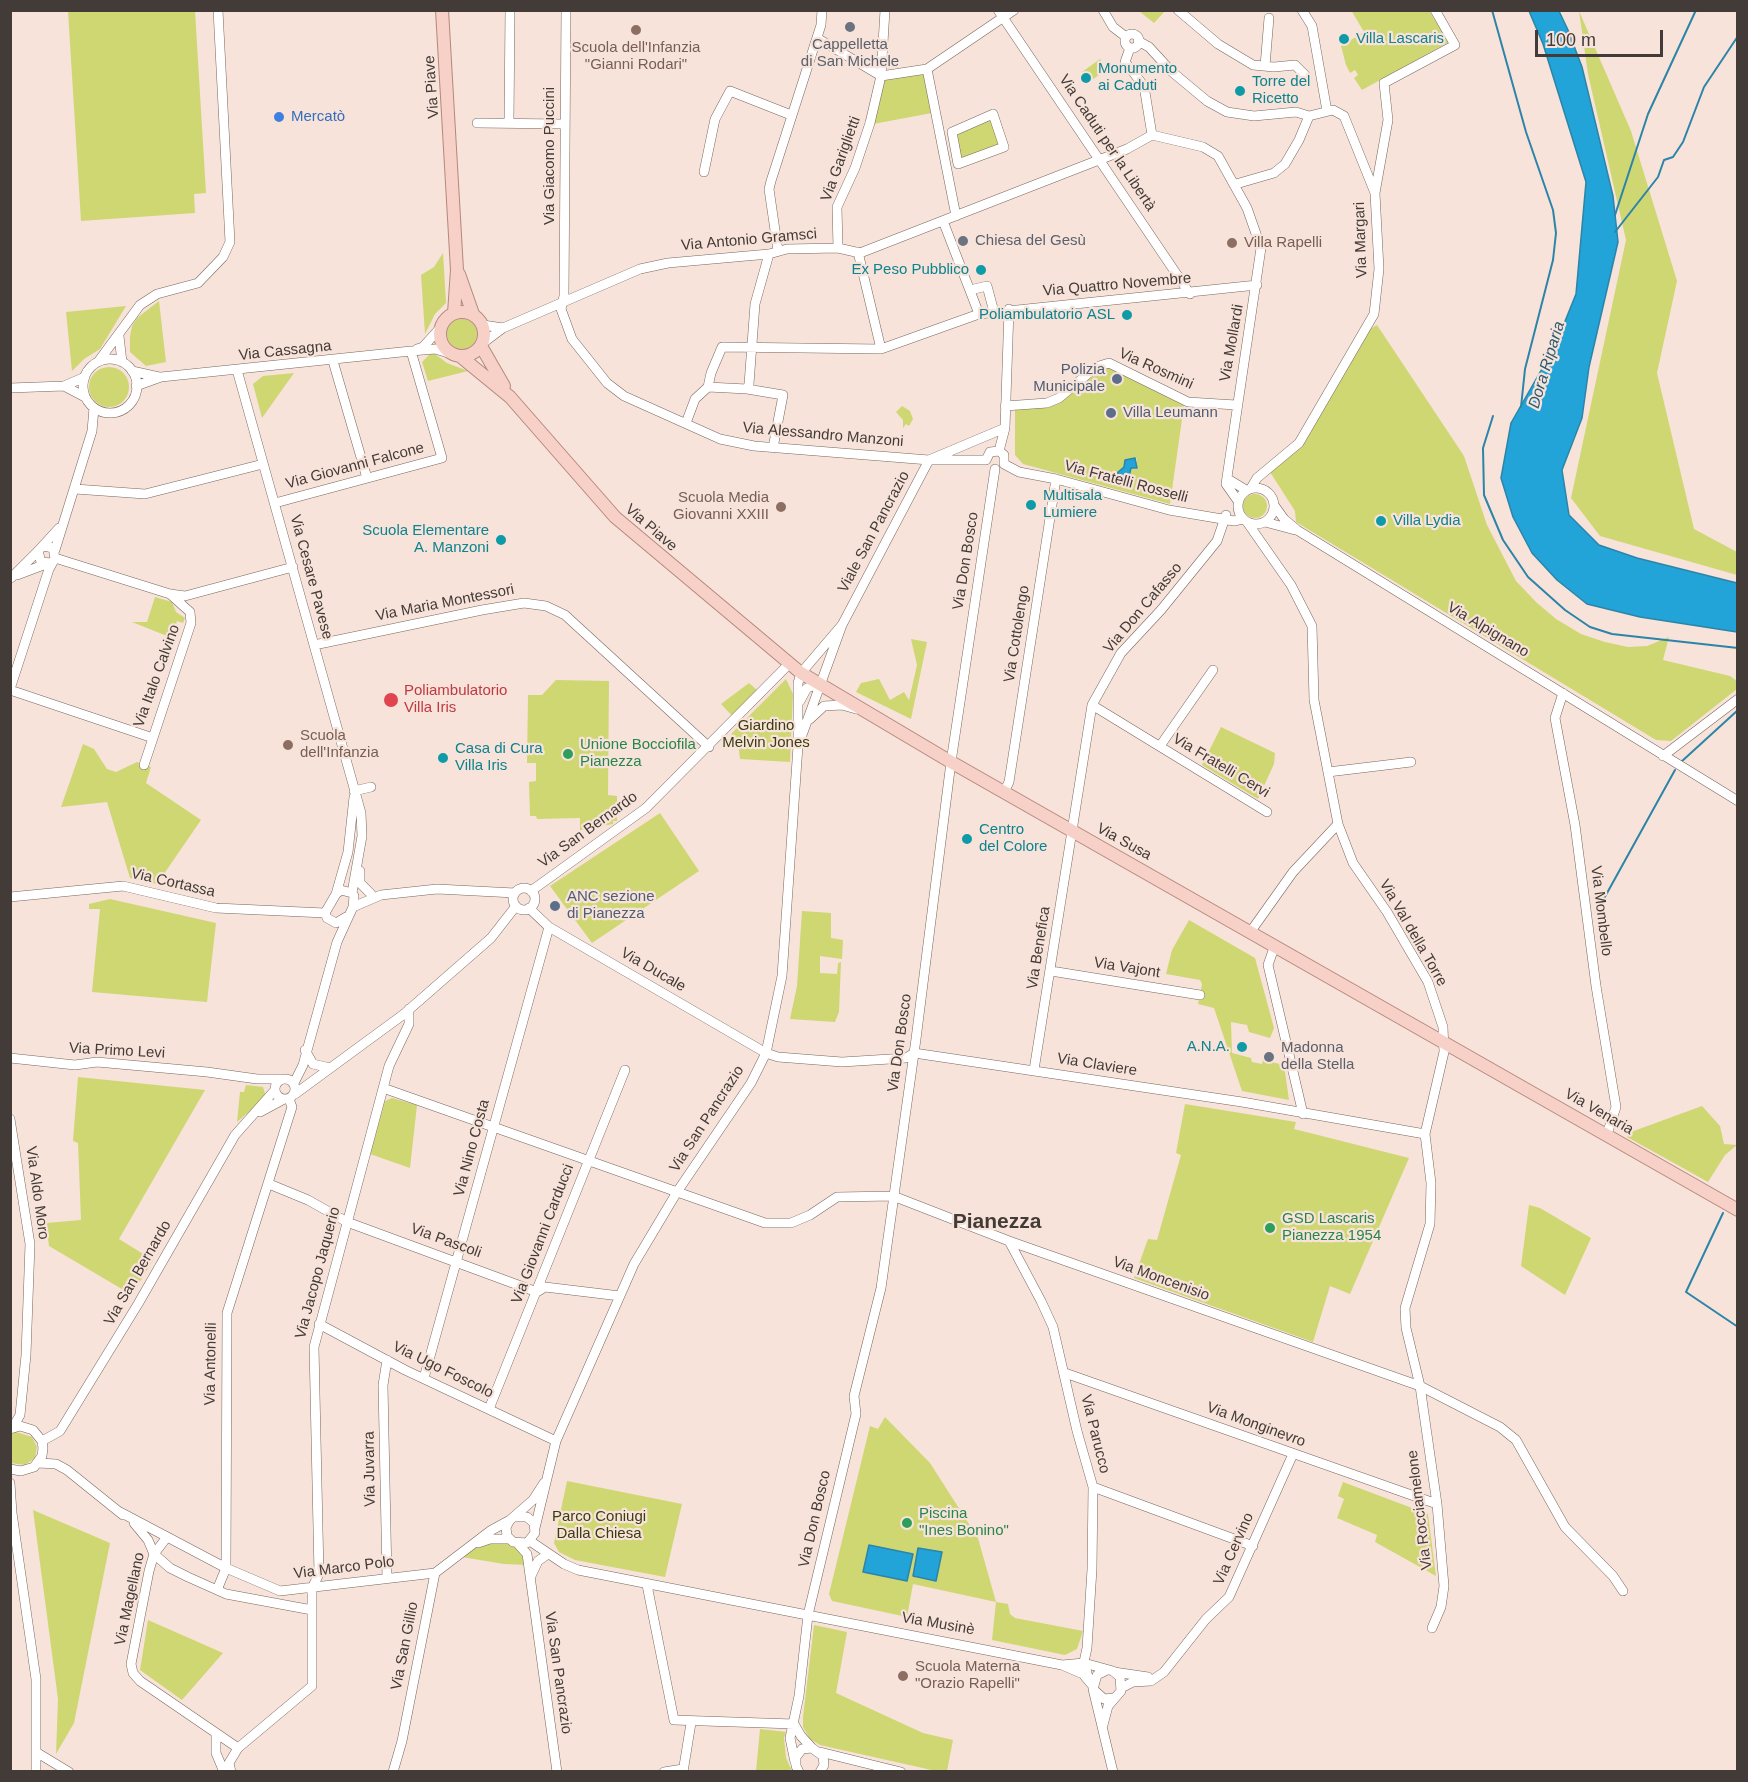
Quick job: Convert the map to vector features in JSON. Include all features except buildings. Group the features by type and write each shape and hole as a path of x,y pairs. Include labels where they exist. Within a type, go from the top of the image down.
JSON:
{"main road":[{"name":"Via Piave","path":"442,10 457,270 454,313"},
{"name":"Via Piave","path":"457,270 473,314"},
{"path":"454,313 473,314 483,325 482,344 474,353 456,355 441,340 441,327 454,313"},
{"name":"Via Piave","path":"482,344 510,397"},
{"name":"Via Piave","path":"456,355 510,397 615,517 789,664"},
{"name":"Via Susa","path":"789,664 819,685 951,762 1446,1042"},
{"name":"Via Venaria","path":"1446,1042 1737,1210"}],"street":[{"path":"10,388 64,386 85,377 119,336 140,305 157,294 198,283 224,257 230,242 218,10"},
{"path":"509,123 510,10"},
{"name":"Via Giacomo Puccini","path":"562,302 566,10"},
{"path":"747,388 756,296 773,253 769,189 817,38 822,10"},
{"name":"Via Gariglietti","path":"838,248 838,201 863,146 881,76 885,10"},
{"path":"817,38 881,76 927,69 1001,14 1014,10"},
{"path":"686,423 695,399 708,387 711,372 722,347 881,350 858,252 1127,149 1152,135 1144,86 1125,62 1134,44 1134,35 1126,37 1110,24 1103,10"},
{"path":"1178,10 1218,44 1252,65 1296,65 1305,75"},
{"path":"1302,10 1312,26 1330,110"},
{"name":"Via Margari","path":"1249,489 1257,478 1299,443 1374,314 1379,269 1375,193 1388,120 1384,83 1455,45 1435,10"},
{"name":"Via Caduti per la Libertà","path":"1001,14 1101,158 1190,294"},
{"path":"1265,66 1269,18"},
{"path":"1134,44 1149,47 1171,71 1207,101 1227,112 1254,116 1296,112 1309,116 1330,110 1344,116 1375,193"},
{"path":"927,69 956,216"},
{"path":"704,172 715,119 730,92 791,115"},
{"path":"993,114 1004,147 958,164 952,132 993,114"},
{"path":"1236,184 1274,173 1285,165 1309,116"},
{"path":"477,123 564,124"},
{"name":"Via Mollardi","path":"1152,135 1203,147 1218,156 1236,184 1260,248 1257,285 1236,405 1228,479"},
{"path":"943,221 970,290 987,313 1001,320 1007,334"},
{"name":"Via Antonio Gramsci","path":"482,344 503,328 640,269 668,263 773,253 838,248 858,252"},
{"name":"Via Quattro Novembre","path":"881,350 987,313 1009,309 1190,294 1257,285"},
{"path":"970,290 987,286 987,313"},
{"name":"Via Alessandro Manzoni","path":"562,302 561,309 572,339 607,383 624,396 720,439 773,448 933,459 986,460"},
{"path":"999,451 1005,428 1009,309"},
{"path":"483,325 503,328"},
{"name":"Via Cassagna","path":"411,351 423,347 441,327"},
{"path":"119,336 122,362"},
{"name":"Via Cassagna","path":"136,386 162,377 333,361 411,351 435,349 456,355"},
{"name":"Via Giovanni Falcone","path":"275,503 442,458 411,351"},
{"path":"64,386 85,397 94,408 106,412 120,411 127,407 135,394 136,386 132,371 122,362 107,360 98,362"},
{"path":"333,361 367,478"},
{"name":"Via Rosmini","path":"1005,406 1047,404 1059,398 1096,367 1109,363 1188,402 1236,405"},
{"name":"Via Cesare Pavese","path":"237,370 361,813 353,907 346,917 337,942 305,1050 303,1065 290,1088"},
{"name":"Via Cassagna","path":"132,371 162,377"},
{"path":"85,377 85,397"},
{"path":"708,387 747,388 783,395 773,448"},
{"path":"10,690 75,489 92,431 94,408"},
{"path":"92,431 106,412"},
{"path":"933,459 1005,428"},
{"path":"999,451 1004,455 999,467 988,466 986,460 990,452 999,451"},
{"name":"Viale San Pancrazio","path":"798,746 842,626 933,459"},
{"path":"75,489 145,494 263,464"},
{"name":"Via Fratelli Rosselli","path":"999,467 1056,479 1169,510 1224,517 1234,521 1245,520"},
{"name":"Via Don Bosco","path":"808,1615 856,1414 854,1396 881,1288 951,762 999,467"},
{"path":"1264,490 1268,470"},
{"name":"Via Cottolengo","path":"1004,792 1009,782 1056,479"},
{"path":"1228,479 1249,489 1264,490 1271,496 1274,505 1273,513 1263,523 1245,520 1238,503 1226,487 1228,479"},
{"path":"1224,517 1249,489"},
{"name":"Via Alpignano","path":"1274,505 1284,519 1297,530 1737,801"},
{"name":"Via Don Cafasso","path":"1073,830 1092,705 1121,653 1200,564 1216,541 1224,517"},
{"name":"Via Val della Torre","path":"1245,520 1291,585 1312,626 1314,700 1338,824 1353,863 1387,912 1428,982 1446,1042 1436,1094 1425,1134 1431,1183 1430,1224 1405,1308 1406,1328 1420,1386"},
{"path":"11,578 42,548 64,521"},
{"name":"Via Alpignano","path":"1263,523 1297,530"},
{"name":"Via Val della Torre","path":"1263,523 1265,551"},
{"path":"42,548 39,560 52,559 170,594 185,596 293,567"},
{"path":"42,548 52,559"},
{"path":"11,578 52,559"},
{"name":"Via Italo Calvino","path":"10,690 153,738 191,624 190,612 170,594"},
{"name":"Via Maria Montessori","path":"314,645 482,610 524,603 546,606 565,615 709,747"},
{"name":"Viale San Pancrazio","path":"801,673 842,626"},
{"name":"Via San Bernardo","path":"515,894 521,889 531,891 646,808 789,664"},
{"name":"Via Fratelli Cervi","path":"1160,746 1213,670"},
{"path":"798,746 796,737 798,683 801,673"},
{"path":"799,704 807,688 819,685"},
{"name":"Via Mombello","path":"1563,693 1555,718 1575,825 1596,986 1616,1107 1607,1134"},
{"path":"1663,756 1737,699"},
{"path":"807,724 824,706 842,705 863,711"},
{"name":"Via Fratelli Cervi","path":"1092,705 1267,812"},
{"path":"144,765 153,738"},
{"name":"Via San Pancrazio","path":"530,1578 532,1536 556,1441 634,1264 678,1192 751,1083 766,1053 782,976 798,746"},
{"path":"1328,772 1411,762"},
{"path":"354,793 371,787"},
{"name":"Via Cesare Pavese","path":"326,915 336,894 348,852 354,793"},
{"path":"1251,931 1293,872 1338,824"},
{"name":"Via Benefica","path":"1034,1070 1073,830"},
{"path":"359,853 360,883 371,894"},
{"name":"Via Cortassa","path":"12,898 123,886 216,908 326,915"},
{"path":"336,894 341,890 353,895 381,895 437,889 515,894 513,900 516,906 524,910 530,908 534,900 531,891"},
{"path":"353,907 381,895"},
{"path":"290,1088 326,1071 409,1009 491,938 516,906"},
{"name":"Via Ducale","path":"530,908 549,927 766,1053"},
{"path":"326,915 336,923 346,917"},
{"path":"326,915 337,942"},
{"name":"Via Nino Costa","path":"424,1378 549,927"},
{"path":"1275,945 1268,965 1303,1114"},
{"name":"Via Vajont","path":"1051,971 1200,995"},
{"name":"Via Jacopo Jaquerio","path":"238,1748 312,1686 312,1588 319,1574 314,1347 389,1066 409,1024 409,1009"},
{"path":"305,1050 313,1064 326,1071"},
{"name":"Via Claviere","path":"766,1053 778,1057 842,1062 906,1058 914,1053 1034,1070 1425,1134"},
{"name":"Via Primo Levi","path":"10,1058 75,1065 97,1062 207,1072 257,1079 290,1088"},
{"name":"Via Giovanni Carducci","path":"489,1409 625,1070"},
{"name":"Via Primo Levi","path":"257,1079 275,1089 277,1095 290,1088"},
{"name":"Via San Bernardo","path":"43,1444 60,1431 138,1304 235,1135 275,1089 290,1088"},
{"name":"Via San Bernardo","path":"255,1114 290,1088"},
{"name":"Via Antonelli","path":"226,1569 227,1313 292,1107 290,1088"},
{"path":"383,1088 774,1225 800,1220 837,1197 893,1196"},
{"name":"Via Aldo Moro","path":"10,1119 30,1244 26,1355 20,1415 12,1428"},
{"name":"Via Pascoli","path":"269,1184 308,1200 347,1222 457,1260 537,1292 545,1287 620,1296"},
{"name":"Via Moncenisio","path":"893,1196 1009,1241 1420,1386"},
{"name":"Via Parucco","path":"1009,1241 1053,1328 1077,1431 1094,1487 1087,1648 1084,1663"},
{"name":"Via Ugo Foscolo","path":"319,1324 387,1360 556,1441"},
{"name":"Via Juvarra","path":"387,1360 383,1384 387,1578"},
{"name":"Via Monginevro","path":"1065,1373 1437,1504"},
{"path":"1420,1386 1500,1427 1516,1440 1565,1527 1613,1576 1623,1591"},
{"name":"Via Rocciamelone","path":"1420,1386 1437,1504 1444,1586 1441,1607 1432,1628"},
{"path":"12,1428 27,1427 20,1415"},
{"name":"Via Marco Polo","path":"27,1427 33,1430 67,1470 136,1524 154,1554 170,1568 218,1590 278,1605 312,1610"},
{"path":"36,1772 36,1679 11,1513 11,1485 21,1471 39,1463 43,1444"},
{"name":"Via Cervino","path":"1164,1672 1206,1619 1229,1597 1293,1454"},
{"name":"Via Marco Polo","path":"39,1463 56,1464 67,1470"},
{"path":"10,1469 21,1471"},
{"name":"Via San Pancrazio","path":"512,1518 533,1500 545,1481"},
{"path":"1094,1487 1253,1546"},
{"name":"Via Marco Polo","path":"120,1512 226,1569 280,1591 435,1573"},
{"path":"435,1573 472,1544 489,1531 512,1518 527,1517 532,1536 514,1542 490,1539 472,1544"},
{"path":"512,1518 506,1527 514,1542"},
{"name":"Via Musinè","path":"532,1536 551,1556 578,1570 1062,1665"},
{"name":"Via Magellano","path":"167,1537 154,1554 132,1664 133,1672 140,1681 216,1734"},
{"name":"Via San Pancrazio","path":"514,1542 527,1554 557,1772"},
{"path":"530,1578 538,1561 551,1556"},
{"path":"218,1590 226,1569"},
{"name":"Via San Gillio","path":"393,1772 402,1741 435,1573"},
{"path":"647,1585 674,1720 691,1723 794,1724"},
{"path":"799,1772 790,1743 808,1615"},
{"path":"1062,1665 1087,1648 1098,1667"},
{"path":"1062,1665 1084,1663 1146,1677 1164,1672"},
{"path":"1084,1663 1103,1725 1113,1772"},
{"path":"1062,1665 1091,1684 1104,1699 1114,1698"},
{"path":"1091,1684 1097,1675 1112,1671"},
{"path":"1112,1671 1120,1677 1122,1688"},
{"path":"1103,1725 1114,1698 1122,1688 1133,1682 1151,1681 1164,1672"},
{"path":"664,1772 683,1770 691,1723"},
{"path":"794,1724 804,1741 816,1750 822,1769"},
{"path":"216,1734 238,1748 229,1763 231,1772"},
{"path":"216,1734 216,1753 224,1772"},
{"path":"795,1762 802,1749 816,1750 901,1772"},
{"path":"36,1752 69,1772"}],"green space":[{"path":"1351,10 1429,11 1449,42 1362,90 1354,78 1358,75 1355,70 1350,73 1346,65 1341,46 1364,32"},
{"path":"68,11 195,11 206,193 194,194 195,213 81,221"},
{"path":"1139,11 1165,11 1154,23"},
{"path":"1579,11 1631,131 1677,281 1657,373 1694,529 1737,552 1737,575 1600,536 1571,498 1626,240 1588,74"},
{"path":"1100,59 1107,69 1089,82 1082,72"},
{"path":"919,73 924,75 932,113 873,124 883,80"},
{"path":"992,116 1002,146 959,162 954,133"},
{"path":"443,253 446,303 435,314 425,334 421,275 434,267"},
{"path":"159,301 166,362 146,366 130,352 132,326 137,318"},
{"path":"126,306 100,349 84,359 72,371 66,312"},
{"path":"462,319 468,320 476,328 476,340 468,348 462,349 456,348 448,340 447,334 448,328 456,320"},
{"path":"1377,325 1464,456 1487,525 1516,581 1536,602 1556,619 1581,634 1605,642 1628,647 1647,646 1669,637 1663,660 1730,676 1737,681 1737,689 1671,741 1656,740 1296,522 1295,511 1270,472 1304,444 1368,330"},
{"path":"432,352 447,363 468,371 428,381 422,362"},
{"path":"1110,366 1184,405 1170,504 1023,464 1015,455 1015,407 1046,406","holes":["1137,459 1136,469 1131,468 1128,480 1117,473 1124,467 1125,460"]},
{"path":"109,367 117,368 123,373 128,379 128,395 123,401 117,406 109,407 101,406 95,401 90,395 89,387 90,379 95,373 101,368"},
{"path":"294,373 262,418 253,384 263,376"},
{"path":"902,406 910,411 913,419 909,426 906,424 903,428 903,420 896,412"},
{"path":"1255,494 1264,497 1267,506 1264,515 1255,518 1246,515 1243,506 1246,497"},
{"path":"155,597 172,602 176,612 185,618 183,623 177,621 172,638 132,622 147,622"},
{"path":"911,639 927,642 911,719 856,692 861,683 879,679 890,700 904,692 909,700 917,665"},
{"name":"Giardino Melvin Jones","path":"786,679 793,694 790,762 740,759 738,742 731,734"},
{"name":"Unione Bocciofila Pianezza","path":"556,680 609,681 608,795 617,796 617,821 613,821 613,824 580,830 580,818 537,819 536,816 530,816 529,782 536,781 536,763 527,763 528,695 542,695"},
{"path":"749,683 757,690 736,720 721,704"},
{"path":"1221,727 1275,753 1274,764 1258,799 1202,765"},
{"path":"83,744 94,749 107,769 116,772 137,762 151,767 146,783 201,820 157,884 130,878 107,802 61,807"},
{"path":"660,813 699,871 592,943 550,886"},
{"path":"110,899 216,923 207,1002 92,992 100,909 89,909 89,904"},
{"path":"802,911 831,913 831,938 843,940 842,959 820,956 820,973 837,974 838,963 841,962 839,1012 835,1022 790,1019 797,986"},
{"path":"1189,920 1255,958 1274,1028 1270,1038 1249,1032 1247,1025 1231,1022 1232,1053 1251,1058 1252,1062 1262,1064 1263,1060 1284,1065 1289,1100 1242,1091 1214,1008 1198,1004 1202,984 1200,980 1166,974 1172,950"},
{"path":"78,1077 205,1090 119,1239 153,1260 132,1295 49,1246 46,1223 81,1220 78,1143 73,1141"},
{"path":"246,1085 263,1087 266,1097 237,1122 240,1092 244,1092"},
{"path":"392,1098 417,1105 410,1168 370,1154 385,1101"},
{"name":"GSD Lascaris Pianezza 1954","path":"1185,1104 1296,1122 1294,1129 1409,1158 1350,1294 1330,1286 1313,1342 1134,1278 1148,1239 1157,1240 1181,1155 1176,1153"},
{"path":"1702,1106 1720,1126 1724,1144 1737,1145 1725,1155 1708,1182 1627,1137 1631,1132"},
{"path":"1529,1205 1540,1208 1591,1238 1565,1295 1521,1266"},
{"name":"Piscina \"Ines Bonino\"","path":"885,1417 930,1463 978,1538 996,1602 913,1584 907,1617 832,1601 829,1594 870,1426 878,1429"},
{"path":"16,1432 32,1437 37,1447 35,1458 25,1465 11,1463 10,1435"},
{"name":"Parco Coniugi Dalla Chiesa","path":"567,1481 682,1504 665,1577 575,1560 559,1552 554,1543"},
{"path":"1343,1482 1428,1514 1436,1576 1375,1542 1377,1535 1337,1518 1344,1499 1338,1496"},
{"path":"33,1510 110,1543 74,1723 56,1754 58,1699"},
{"path":"490,1539 518,1544 528,1565 504,1564 456,1556"},
{"path":"996,1602 1008,1604 1010,1614 1015,1618 1083,1631 1077,1649 1065,1655 992,1640"},
{"path":"148,1620 223,1653 182,1700 140,1670"},
{"path":"814,1625 847,1632 836,1693 923,1733 953,1740 947,1771 936,1771 820,1745 810,1739 803,1727 803,1717"},
{"path":"760,1729 786,1732 784,1738 786,1758 792,1771 756,1771"}],"water":[{"name":"Dora Riparia","path":"1529,11 1559,11 1568,30 1582,67 1613,196 1618,242 1589,367 1582,418 1562,470 1569,515 1599,545 1637,558 1737,583 1737,632 1640,617 1587,604 1557,580 1532,553 1513,517 1501,478 1511,423 1555,346 1576,294 1586,182 1543,44"},
{"path":"1135,458 1137,468 1131,468 1128,481 1123,482 1117,473 1124,467 1125,460"},
{"path":"869,1545 913,1554 907,1581 863,1572"},
{"path":"918,1548 942,1552 936,1581 913,1576"}],"waterway":[{"name":"Dora Riparia","path":"1492,10 1526,132 1553,210 1556,233 1553,260 1525,369 1521,407"},
{"path":"1615,215 1648,114 1696,10"},
{"path":"1615,232 1658,177 1664,160 1673,157 1683,142 1704,87 1738,36"},
{"path":"1493,416 1483,448 1484,495 1503,540 1528,577 1565,610 1590,627 1612,634 1738,648"},
{"path":"1681,762 1738,710"},
{"path":"1596,913 1675,770"},
{"path":"1723,1213 1686,1292 1738,1327"}],"place":[{"name":"Cappelletta di San Michele","path":"850,27"},
{"name":"Scuola dell'Infanzia \"Gianni Rodari\"","path":"636,30"},
{"name":"Villa Lascaris","path":"1344,39"},
{"name":"Monumento ai Caduti","path":"1086,78"},
{"name":"Torre del Ricetto","path":"1240,91"},
{"name":"Mercatò","path":"279,117"},
{"name":"Chiesa del Gesù","path":"963,241"},
{"name":"Villa Rapelli","path":"1232,243"},
{"name":"Ex Peso Pubblico","path":"981,270"},
{"name":"Poliambulatorio ASL","path":"1127,315"},
{"name":"Polizia Municipale","path":"1117,379"},
{"name":"Villa Leumann","path":"1111,413"},
{"name":"Multisala Lumiere","path":"1031,505"},
{"name":"Scuola Media Giovanni XXIII","path":"781,507"},
{"name":"Villa Lydia","path":"1381,521"},
{"name":"Scuola Elementare A. Manzoni","path":"501,540"},
{"name":"Poliambulatorio Villa Iris","path":"391,700"},
{"name":"Scuola dell'Infanzia","path":"288,745"},
{"name":"Unione Bocciofila Pianezza","path":"568,754"},
{"name":"Casa di Cura Villa Iris","path":"443,758"},
{"name":"Centro del Colore","path":"967,839"},
{"name":"ANC sezione di Pianezza","path":"555,906"},
{"name":"A.N.A.","path":"1242,1047"},
{"name":"Madonna della Stella","path":"1269,1057"},
{"name":"GSD Lascaris Pianezza 1954","path":"1270,1228"},
{"name":"Piscina \"Ines Bonino\"","path":"907,1523"},
{"name":"Scuola Materna \"Orazio Rapelli\"","path":"903,1676"}],"district":[{"name":"Pianezza","path":"997,1222"}]}
